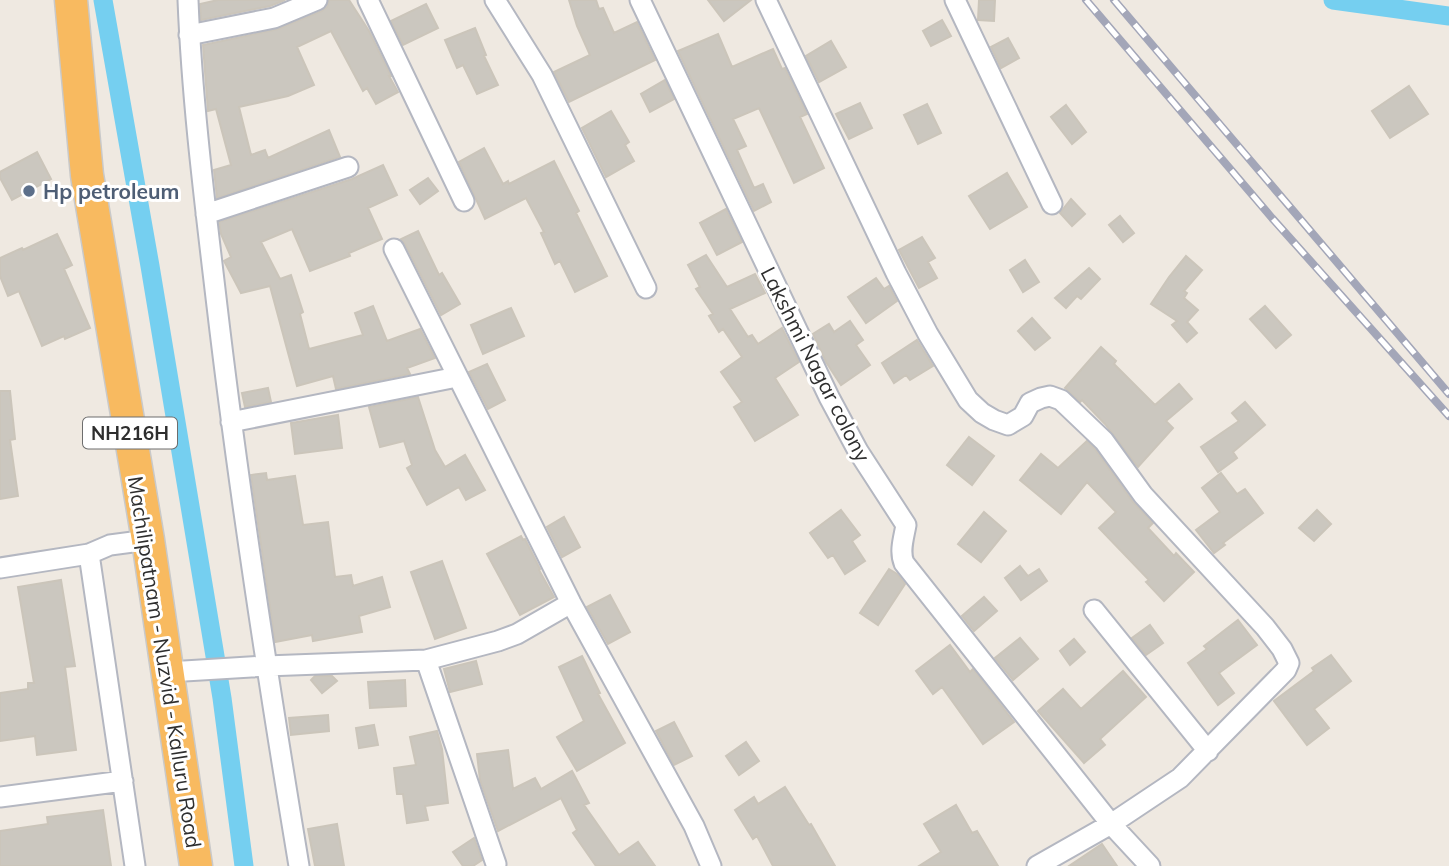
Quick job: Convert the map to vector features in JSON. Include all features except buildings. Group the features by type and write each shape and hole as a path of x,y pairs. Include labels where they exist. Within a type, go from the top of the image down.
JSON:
{"highway":[{"name":"Machilipatnam - Nuzvid - Kalluru Road","path":"71,0 87,175 139,541 180,672 196,866"}],"street":[{"path":"188,0 206,214 231,422 263,666 299,866"},
{"path":"189,36 274,18 317,0"},
{"path":"368,0 464,201"},
{"path":"495,0 542,75 646,288"},
{"name":"Lakshmi Nagar colony","path":"640,0 830,397 858,451 906,525 901,551 904,563 1111,824 1150,866"},
{"path":"766,0 896,273 928,334 968,400 982,413 1008,425 1023,416 1031,403 1041,398 1050,396 1061,400 1104,440 1143,495 1265,627 1289,663 1286,670 1180,778 1111,824 1037,866"},
{"path":"955,0 1052,204"},
{"path":"206,214 348,167"},
{"path":"394,249 571,603 694,825 712,866"},
{"path":"231,422 457,377"},
{"path":"0,568 89,554 110,545 139,541"},
{"path":"89,554 135,866"},
{"path":"180,672 426,660 517,634 571,603"},
{"path":"1094,610 1208,751"},
{"path":"426,660 496,864"},
{"path":"0,797 123,781"}],"waterway":[{"path":"103,0 222,698 244,866"},
{"path":"1333,0 1449,16"}],"railway":[{"path":"1086,0 1272,218 1449,416"},
{"path":"1114,0 1449,394"}],"place":[{"name":"Hp petroleum","path":"29,191"}]}
